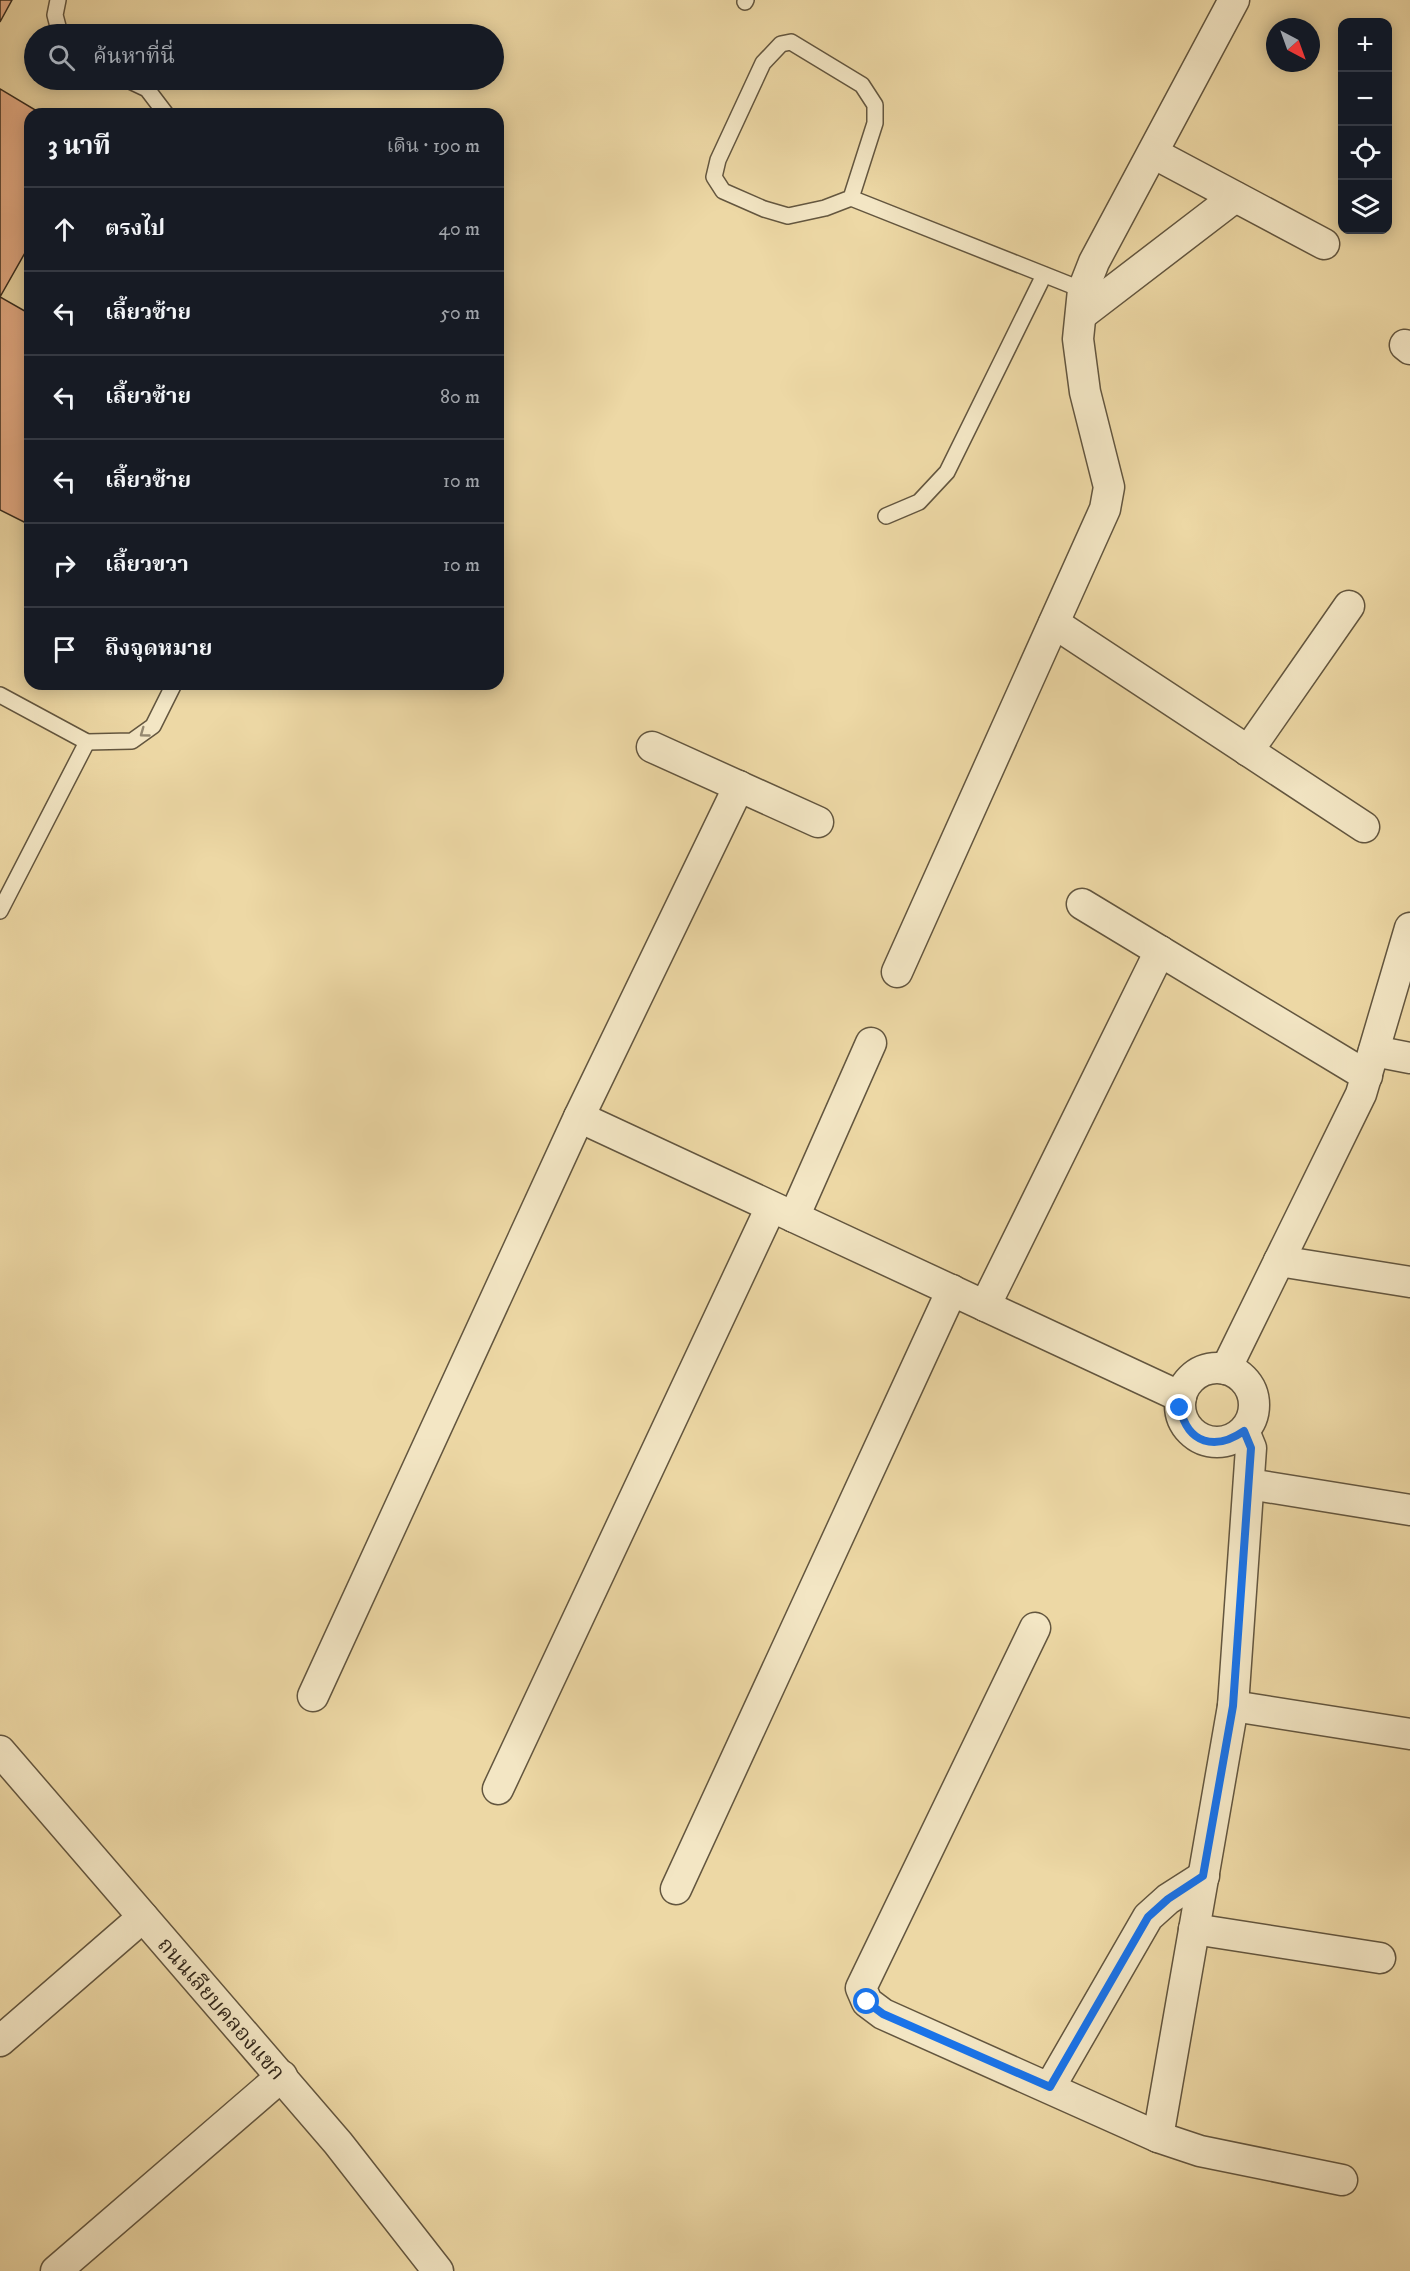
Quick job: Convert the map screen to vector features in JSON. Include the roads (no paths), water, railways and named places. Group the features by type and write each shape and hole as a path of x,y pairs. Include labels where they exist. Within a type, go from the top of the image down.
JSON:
{"street":[{"path":"897,972 1106,509 1109,487 1085,392 1078,339 1082,303 1094,262 1234,0"},
{"path":"1153,153 1324,244"},
{"path":"1082,303 1235,196"},
{"path":"1248,751 1349,606"},
{"path":"1054,623 1364,827"},
{"path":"652,747 818,822"},
{"path":"313,1696 579,1117 739,786"},
{"path":"1082,904 1160,951 1370,1063 1410,1058"},
{"path":"1226,1369 1362,1094 1410,928"},
{"path":"986,1306 1160,951"},
{"path":"498,1789 782,1212 871,1043"},
{"path":"579,1117 1180,1397"},
{"path":"1279,1262 1410,1282"},
{"path":"676,1889 952,1290"},
{"path":"1214,1368 1226,1369 1242,1378 1253,1394 1254,1408 1251,1420 1244,1431 1221,1443 1208,1442 1188,1430 1180,1408 1180,1397 1185,1386 1203,1371 1214,1368"},
{"path":"1158,2137 1233,1706 1251,1448 1244,1431"},
{"path":"1249,1484 1410,1510"},
{"path":"1035,1628 861,1988 867,2002 883,2014 1158,2137 1200,2151 1342,2180"},
{"path":"1233,1706 1410,1734"},
{"name":"ถนนเลียบคลองแขก","path":"0,1750 282,2076 338,2143 438,2271"},
{"path":"1050,2087 1148,1917 1168,1899 1203,1876"},
{"path":"0,2040 143,1917"},
{"path":"1194,1929 1380,1958"},
{"path":"56,2271 282,2076"}],"lane":[{"path":"57,24 55,15 58,0"},
{"path":"851,198 875,123 875,105 862,85 791,42 781,44 763,63 718,160 714,177 723,191 764,209 788,216 825,208 851,198 1044,275 1082,303"},
{"path":"148,90 161,108"},
{"path":"886,516 919,502 947,472 1044,275"},
{"path":"0,695 87,742 132,741 153,726 171,690"},
{"path":"0,911 87,742"}]}
